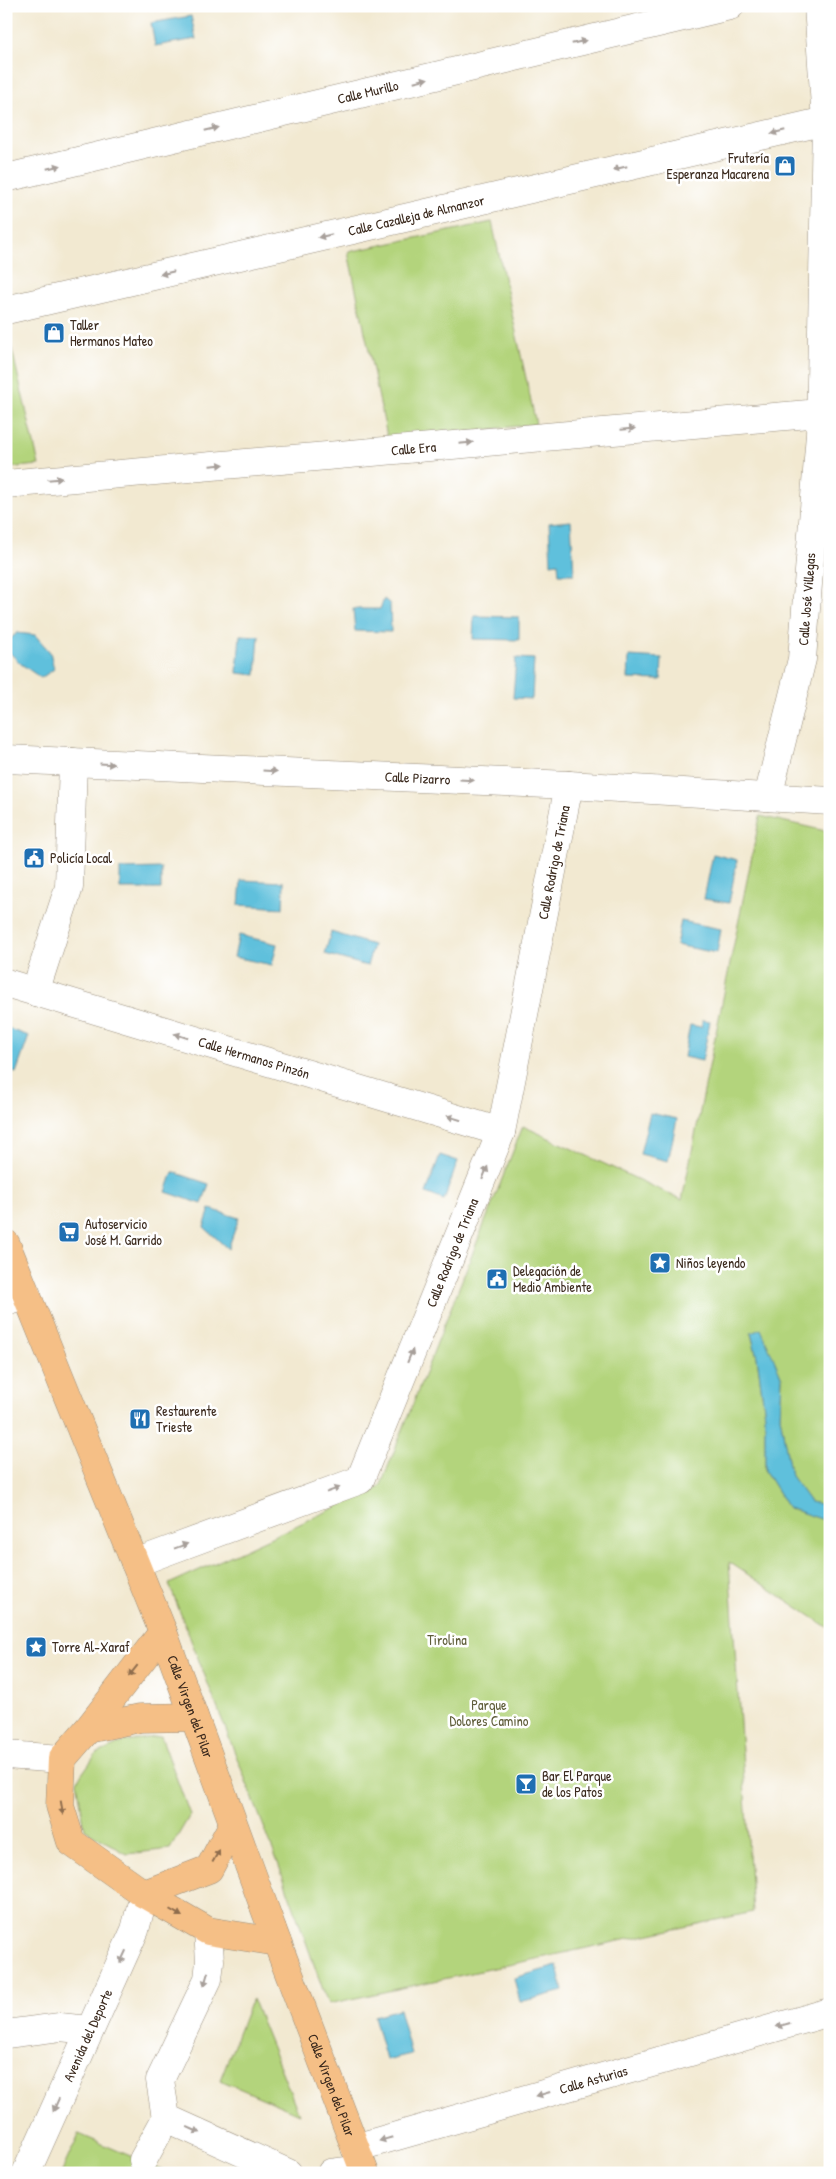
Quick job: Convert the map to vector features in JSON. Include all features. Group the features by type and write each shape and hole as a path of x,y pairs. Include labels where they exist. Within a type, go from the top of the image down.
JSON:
{"main road":[{"name":"Calle Virgen del Pilar","path":"6,1244 17,1299 135,1563 163,1632 361,2163"},
{"path":"163,1632 62,1760 60,1806 71,1842 144,1894 208,1931 277,1942"},
{"path":"88,1729 140,1718 194,1717"},
{"path":"144,1894 209,1869 234,1824"}],"street":[{"name":"Calle Murillo","path":"6,178 730,6"},
{"name":"Calle José Villegas","path":"768,797 802,659 820,412 828,121 818,6"},
{"name":"Calle Cazalleja de Almanzor","path":"6,310 828,121"},
{"name":"Calle Era","path":"6,484 820,412"},
{"name":"Calle Pizarro","path":"6,759 569,785 830,800"},
{"path":"35,992 69,887 73,762"},
{"name":"Calle Rodrigo de Triana","path":"135,1563 360,1480 501,1132 569,785"},
{"name":"Calle Hermanos Pinzón","path":"6,983 501,1132"},
{"path":"6,1755 62,1760"},
{"name":"Avenida del Deporte","path":"26,2173 135,1930 144,1894"},
{"path":"143,2160 166,2118 160,2080 208,1979 210,1961 208,1931"},
{"name":"Calle Asturias","path":"331,2173 830,2012"},
{"path":"6,2034 60,2027 89,2030"},
{"path":"166,2118 288,2173"}],"green space":[{"path":"492,222 536,424 388,441 348,252"},
{"path":"6,333 8,333 39,465 6,468"},
{"name":"Parque Dolores Camino","path":"760,816 830,832 830,1506 810,1502 791,1476 780,1416 782,1378 751,1334 757,1357 765,1415 765,1471 788,1508 830,1522 830,1629 729,1562 753,1912 328,2004 278,1863 169,1584 380,1487 523,1126 682,1200"},
{"path":"161,1736 190,1815 170,1849 127,1854 85,1830 77,1781 96,1754 126,1741"},
{"path":"252,1998 299,2114 220,2080"},
{"path":"79,2134 170,2173 61,2173"}],"water":[{"path":"191,16 196,39 155,46 151,23"},
{"path":"571,521 574,574 559,574 558,563 551,564 549,523"},
{"path":"384,599 390,604 391,632 355,631 353,609 380,609"},
{"path":"474,616 519,617 519,640 473,639"},
{"path":"17,633 35,635 50,652 54,669 41,678 21,664 9,652 9,640"},
{"path":"240,635 259,636 256,675 237,673"},
{"path":"629,656 662,658 661,680 628,679"},
{"path":"516,658 534,659 532,699 513,698"},
{"path":"713,854 737,860 729,903 704,899"},
{"path":"161,868 161,889 120,889 120,869"},
{"path":"241,880 284,882 283,908 239,905"},
{"path":"681,921 721,929 717,953 676,945"},
{"path":"331,932 373,945 367,966 325,954"},
{"path":"239,935 277,944 272,965 234,957"},
{"path":"703,1020 710,1021 702,1061 684,1057 690,1025 701,1027"},
{"path":"6,1028 29,1036 16,1073 6,1069"},
{"path":"650,1113 677,1119 668,1161 640,1154"},
{"path":"440,1155 458,1161 444,1200 426,1193"},
{"path":"173,1172 209,1184 202,1204 166,1192"},
{"path":"210,1209 239,1218 228,1249 204,1227"},
{"path":"761,1329 782,1378 780,1416 791,1476 810,1502 830,1506 830,1522 788,1508 765,1471 765,1415 757,1357 751,1333"},
{"path":"557,1966 563,1991 520,2002 514,1978"},
{"path":"399,2009 411,2054 386,2060 374,2016"}],"place":[{"name":"Frutería Esperanza Macarena","path":"785,166"},
{"name":"Taller Hermanos Mateo","path":"54,333"},
{"name":"Policía Local","path":"34,858"},
{"name":"Autoservicio José M. Garrido","path":"69,1232"},
{"name":"Niños leyendo","path":"660,1263"},
{"name":"Delegación de Medio Ambiente","path":"497,1279"},
{"name":"Restaurente Trieste","path":"140,1419"},
{"name":"Torre Al-Xaraf","path":"36,1647"},
{"name":"Bar El Parque de los Patos","path":"526,1784"}],"park label":[{"name":"Tirolina","path":"447,1640"}]}
